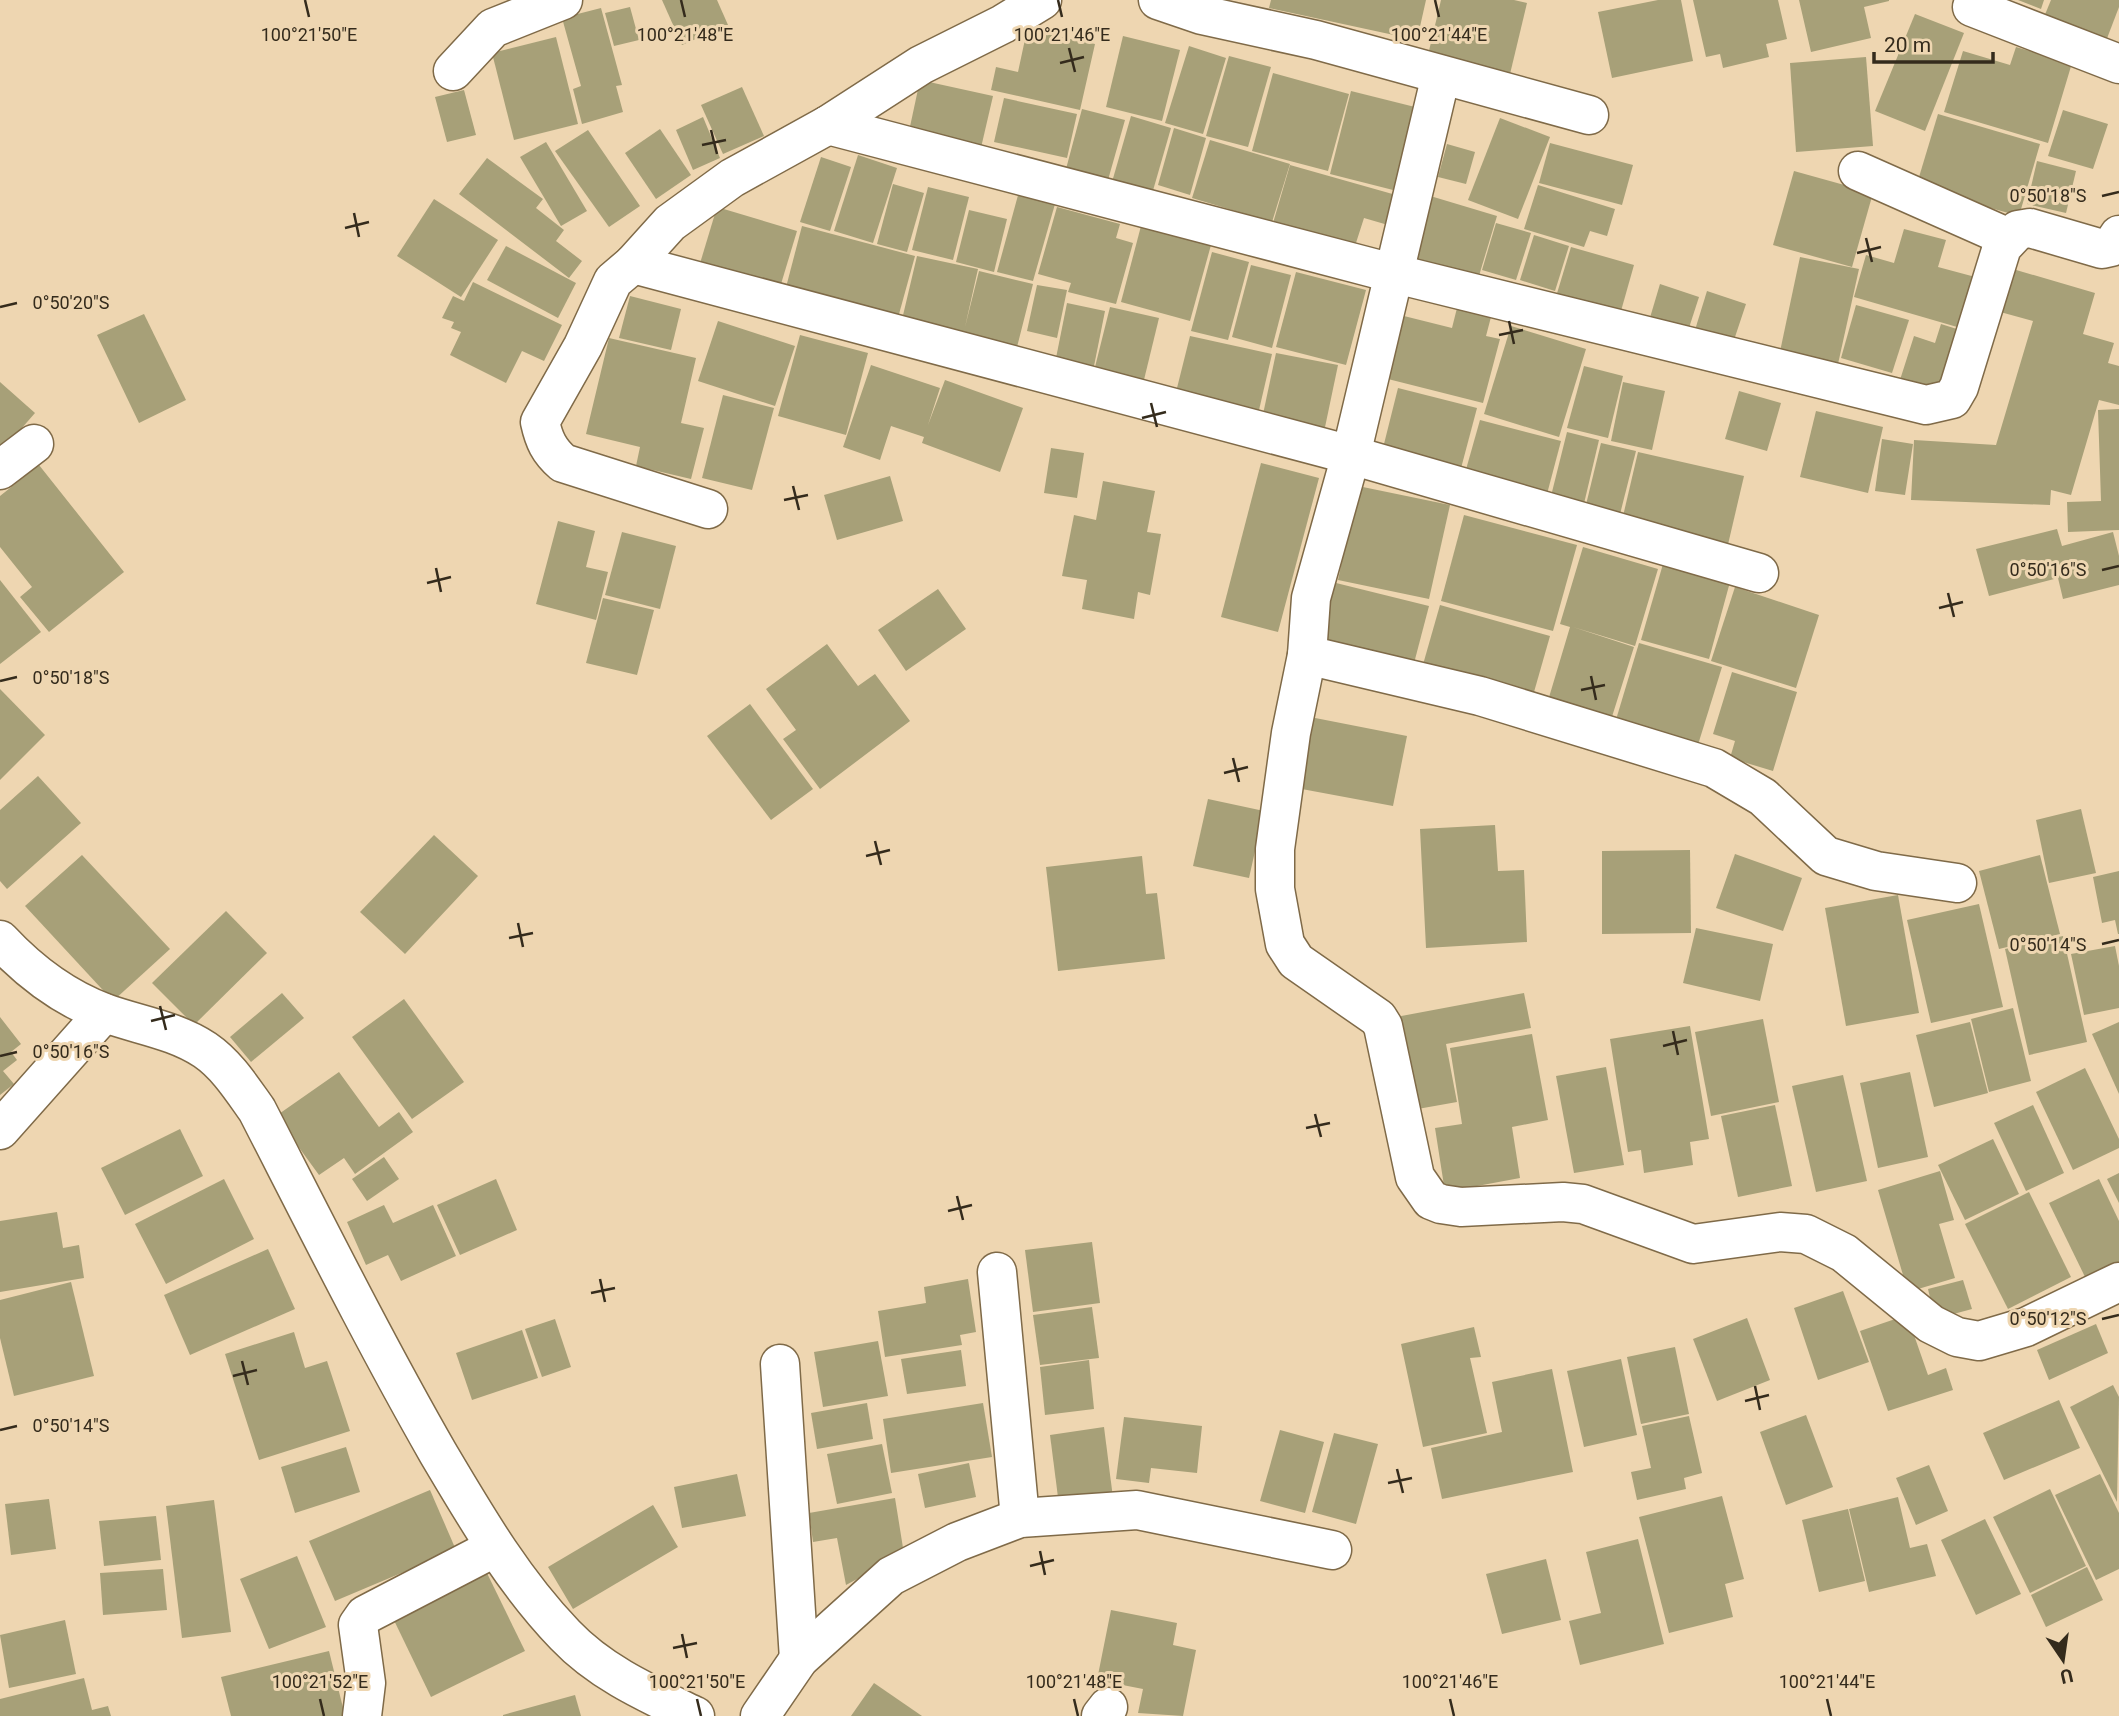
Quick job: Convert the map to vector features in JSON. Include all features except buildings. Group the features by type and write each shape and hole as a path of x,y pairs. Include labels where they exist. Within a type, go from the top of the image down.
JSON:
{"street":[{"path":"453,71 493,28 562,0"},
{"path":"708,509 563,463 551,453 543,436 540,422 583,346 613,281 633,264 670,223 722,185 828,125 921,65 1003,24 1042,0"},
{"path":"1158,0 1202,15 1316,40 1589,115"},
{"path":"1972,8 2119,64"},
{"path":"1441,75 1396,274 1351,455 1311,598 1307,655 1291,733 1275,849 1279,923 1285,944 1296,961 1378,1018 1383,1026 1415,1177 1431,1200 1461,1207 1563,1202 1583,1204 1607,1210 1693,1244 1780,1232 1806,1234 1844,1253 1931,1324 1957,1337 1979,1341 2026,1327 2119,1282"},
{"path":"828,125 1396,274 1926,405 1952,398 1959,387 2002,247 2018,230 2030,228 2102,249 2111,247 2119,235"},
{"path":"1858,171 2009,238"},
{"path":"633,264 1351,455 1759,573"},
{"path":"0,470 34,444"},
{"path":"1307,655 1480,696 1714,768 1763,797 1826,856 1876,872 1956,883"},
{"path":"0,940 21,963 63,993 104,1013 152,1026 204,1049 228,1070 257,1111 414,1411 494,1548 565,1635 593,1660 635,1688 695,1716"},
{"path":"0,1129 104,1013"},
{"path":"997,1272 1020,1518"},
{"path":"780,1364 799,1659"},
{"path":"760,1716 799,1659 891,1576 957,1542 1020,1518 1137,1510 1332,1550"},
{"path":"362,1716 366,1683 358,1625 365,1615 494,1548"}]}
